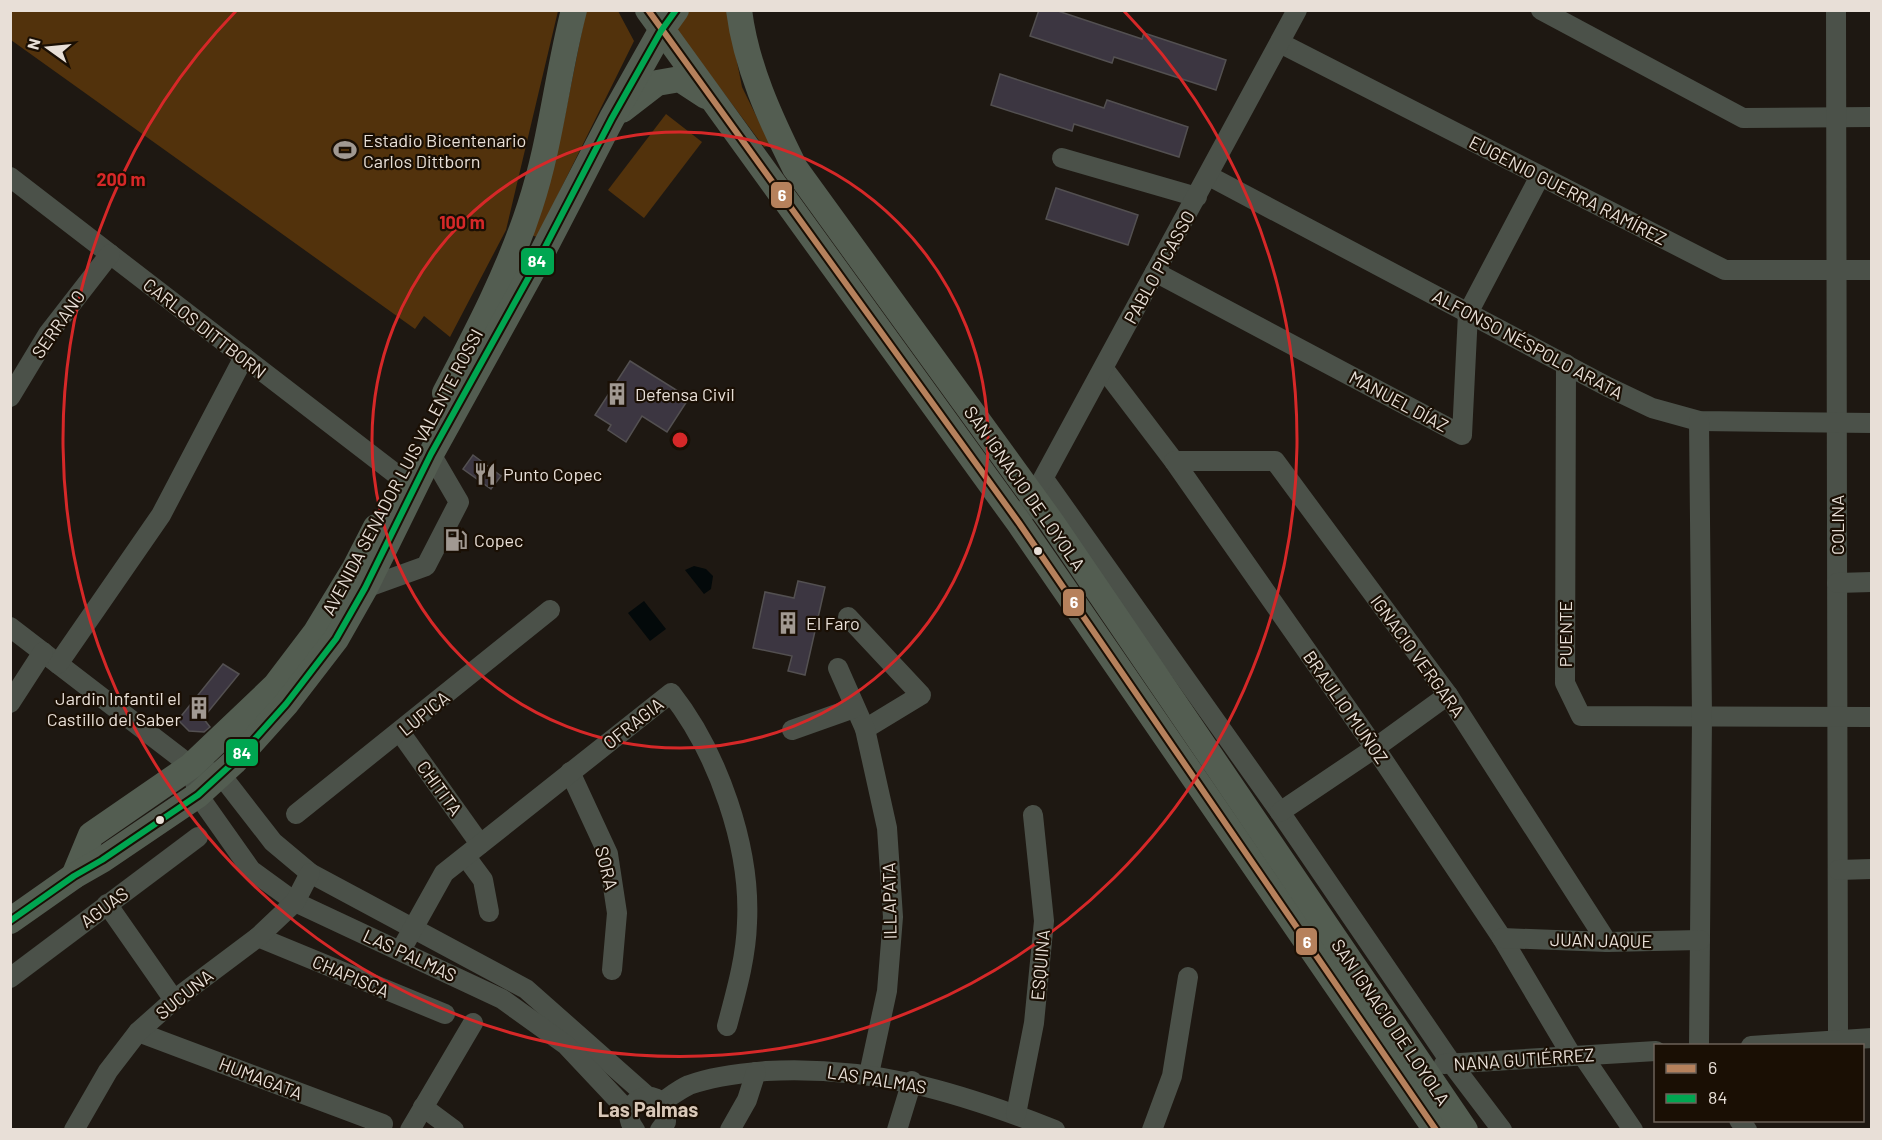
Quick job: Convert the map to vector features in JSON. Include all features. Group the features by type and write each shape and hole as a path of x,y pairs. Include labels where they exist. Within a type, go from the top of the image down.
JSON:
{"main road":[{"name":"AVENIDA SENADOR LUIS VALENTE ROSSI","path":"74,876 91,835 191,766 275,686 316,632 356,568 400,478 480,328 530,206 546,147 574,10"},
{"name":"SAN IGNACIO DE LOYOLA","path":"739,10 751,65 772,121 795,168 1039,488 1420,1066 1465,1130"},
{"name":"AVENIDA SENADOR LUIS VALENTE ROSSI","path":"10,921 198,795 221,775 286,704 336,639 365,588 431,454 541,255 662,17"},
{"name":"SAN IGNACIO DE LOYOLA","path":"662,17 716,102 1019,523 1436,1130"},
{"path":"612,118 657,83 680,79 716,102"}],"street":[{"name":"PABLO PICASSO","path":"1019,523 1298,10"},
{"path":"1541,10 1743,118 1872,117"},
{"name":"COLINA","path":"1836,10 1838,1040"},
{"name":"EUGENIO GUERRA RAMÍREZ","path":"1280,43 1725,270 1872,270"},
{"path":"1062,158 1197,197"},
{"name":"ALFONSO NÉSPOLO ARATA","path":"1209,176 1630,398 1699,421 1872,423"},
{"name":"MANUEL DÍAZ","path":"1155,273 1462,435 1468,313 1540,176"},
{"name":"CARLOS DITTBORN","path":"10,177 400,478"},
{"name":"SERRANO","path":"10,397 48,334 110,254"},
{"path":"10,703 51,658 161,515 244,357"},
{"name":"PUENTE","path":"1566,364 1565,683 1581,716 1872,717"},
{"name":"BRAULIO MUÑOZ","path":"1104,369 1174,461 1375,748 1503,938 1577,1056 1633,1130"},
{"path":"1699,421 1702,717 1699,1044"},
{"path":"365,588 426,566 459,502 431,454"},
{"name":"IGNACIO VERGARA","path":"1174,461 1275,461 1448,695 1606,942"},
{"name":"SAN IGNACIO DE LOYOLA","path":"1039,488 1280,812 1452,1064 1502,1130"},
{"path":"1837,583 1872,582"},
{"name":"LUPICA","path":"296,814 550,610"},
{"path":"848,617 921,695 865,729"},
{"path":"10,627 191,766 221,775"},
{"name":"ILLAPATA","path":"838,668 865,729 886,828 892,916 887,991 869,1074"},
{"name":"OFRAGIA","path":"401,950 444,873 671,693 690,717 707,746 729,807 745,880 747,922 743,963 727,1026"},
{"path":"1280,812 1448,695"},
{"path":"792,730 854,708"},
{"name":"CHITITA","path":"400,732 473,850 483,880 489,912"},
{"path":"191,766 198,795"},
{"name":"SORA","path":"570,772 608,854 617,913 612,970"},
{"name":"LAS PALMAS","path":"221,775 273,842 310,873 526,988 655,1099"},
{"name":"LAS PALMAS","path":"198,795 251,870 295,902 502,999 566,1046 632,1121"},
{"name":"ESQUINA","path":"1016,1114 1034,1023 1044,921 1034,815"},
{"name":"AGUAS","path":"10,978 198,837"},
{"path":"1838,870 1872,869"},
{"name":"SUCUNA","path":"74,1130 108,1071 138,1032 174,1000 258,937 295,902 310,873"},
{"path":"107,904 174,1000"},
{"name":"CHAPISCA","path":"258,937 445,1014"},
{"name":"JUAN JAQUE","path":"1503,938 1606,942 1700,940"},
{"path":"1152,1130 1172,1076 1188,977"},
{"path":"410,1130 473,1023"},
{"name":"HUMAGATA","path":"138,1032 383,1124"},
{"path":"1779,1044 1872,1038"},
{"name":"NANA GUTIÉRREZ","path":"1393,1067 1654,1051"},
{"name":"LAS PALMAS","path":"632,1121 635,1101 655,1099 688,1085 716,1077 808,1069 869,1074 912,1081 1016,1114 1055,1130"},
{"path":"730,1130 747,1100 756,1072"},
{"path":"897,1130 912,1081"},
{"path":"655,1099 667,1115 660,1130"},
{"path":"423,1107 454,1130"}],"shaded area":[{"name":"Estadio Bicentenario Carlos Dittborn","path":"11,10 558,10 506,230 450,337 424,316 415,329 11,40"},
{"path":"586,11 618,11 634,41 537,237 531,235 562,130"},
{"path":"688,11 727,11 742,87 771,146 764,147 676,29"},
{"path":"666,114 702,142 644,218 608,190"},
{"path":"694,566 706,569 713,576 711,589 704,594 685,570"},
{"path":"644,601 666,629 650,641 628,613"}],"building":[{"path":"1039,10 1055,10 1142,39 1144,33 1226,60 1216,90 1114,57 1112,63 1030,36"},
{"path":"1000,74 1104,108 1107,100 1188,127 1179,157 1074,124 1072,131 991,105"},
{"path":"1056,188 1138,215 1128,245 1046,219"},
{"path":"630,361 689,398 667,432 642,416 626,442 608,430 611,425 595,415"},
{"name":"Punto Copec","path":"473,455 501,476 491,489 463,469"},
{"name":"El Faro","path":"798,581 825,587 805,675 788,671 792,656 753,648 765,592 794,598"},
{"name":"Jardin Infantil el Castillo del Saber","path":"223,664 239,674 203,718 210,727 204,732 189,731 178,720"}],"transit line":[{"name":"6","path":"648,10 1019,523 1436,1130"},
{"name":"84","path":"10,921 198,795 234,762 286,704 336,639 365,588 431,454 541,255 612,118 661,31 676,10"}],"place":[{"name":"Estadio Bicentenario Carlos Dittborn","path":"345,150"},
{"name":"Defensa Civil","path":"617,394"},
{"name":"Punto Copec","path":"485,474"},
{"name":"Copec","path":"456,540"},
{"name":"El Faro","path":"788,623"},
{"name":"Jardin Infantil el Castillo del Saber","path":"199,708"}],"district":[{"name":"Las Palmas","path":"648,1109"}]}
